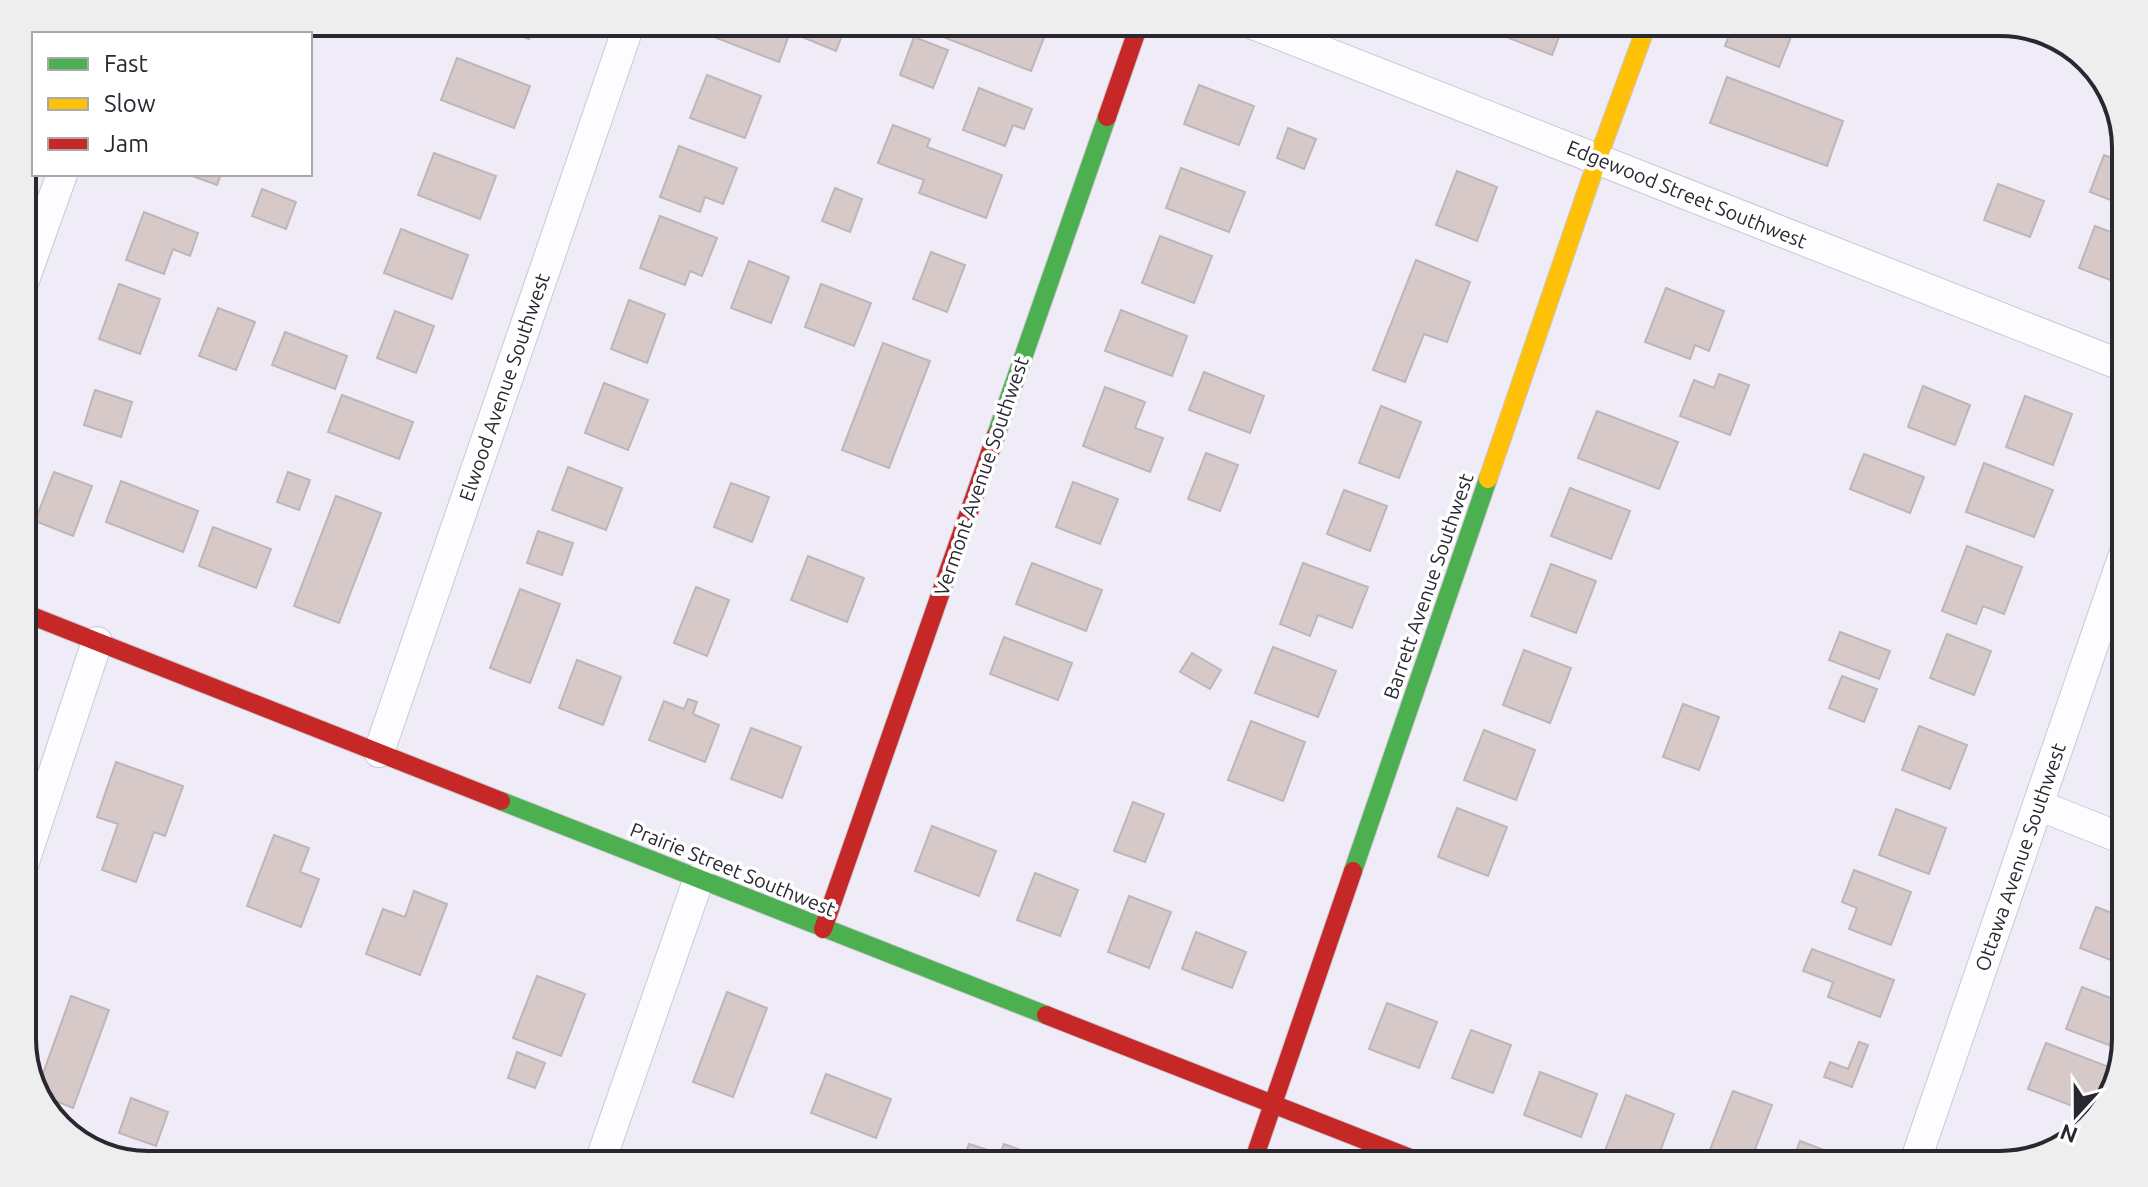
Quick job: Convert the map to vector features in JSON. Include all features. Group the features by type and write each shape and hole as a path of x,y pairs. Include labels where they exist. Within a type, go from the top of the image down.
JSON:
{"street":[{"name":"Elwood Avenue Southwest","path":"379,752 625,36"},
{"name":"Vermont Avenue Southwest","path":"823,929 1135,36"},
{"name":"Edgewood Street Southwest","path":"1284,36 2112,361"},
{"name":"Barrett Avenue Southwest","path":"1257,1151 1598,158 1643,36"},
{"path":"36,247 61,176"},
{"name":"Ottawa Avenue Southwest","path":"1919,1151 2112,590"},
{"name":"Prairie Street Southwest","path":"36,618 1393,1151"},
{"path":"36,826 97,642"},
{"path":"2038,805 2112,834"},
{"path":"604,1151 699,878"}],"building":[{"path":"714,36 789,36 779,62"},
{"path":"800,36 842,36 836,51"},
{"path":"941,36 1045,36 1031,71"},
{"path":"1504,36 1559,36 1552,55"},
{"path":"1729,36 1791,36 1779,67 1725,46"},
{"path":"914,37 948,50 933,88 900,75"},
{"path":"457,58 530,86 514,128 441,100"},
{"path":"707,75 761,96 745,138 690,118"},
{"path":"1727,77 1843,121 1827,166 1710,123"},
{"path":"1199,85 1254,106 1239,145 1184,124"},
{"path":"979,88 1032,109 1024,129 1013,125 1005,146 963,130"},
{"path":"893,125 930,139 927,147 1002,175 986,218 919,193 924,180 878,163"},
{"path":"1288,128 1316,139 1304,169 1277,158"},
{"path":"679,146 737,168 723,204 705,197 700,212 660,197"},
{"path":"434,153 496,176 480,219 418,195"},
{"path":"2104,155 2112,158 2112,201 2090,192"},
{"path":"1181,168 1245,192 1229,232 1166,208"},
{"path":"1457,171 1497,187 1477,241 1436,225"},
{"path":"192,176 220,176 217,185"},
{"path":"1998,184 2044,201 2030,237 1984,220"},
{"path":"835,188 862,199 850,232 822,221"},
{"path":"262,189 296,202 286,229 252,216"},
{"path":"144,212 198,233 190,256 173,249 164,274 126,260"},
{"path":"660,216 717,238 702,276 690,271 685,285 640,268"},
{"path":"2095,226 2112,233 2112,281 2079,268"},
{"path":"401,229 468,255 452,299 384,273"},
{"path":"1160,236 1212,256 1194,303 1142,283"},
{"path":"931,252 965,265 947,312 913,299"},
{"path":"1416,260 1470,282 1447,342 1424,334 1405,382 1373,370"},
{"path":"749,261 789,277 771,323 731,308"},
{"path":"119,284 160,299 140,354 99,339"},
{"path":"821,284 871,303 854,346 805,327"},
{"path":"1666,288 1724,311 1709,351 1695,345 1690,359 1645,342"},
{"path":"629,300 665,314 647,363 611,349"},
{"path":"218,308 255,322 236,370 199,356"},
{"path":"1121,310 1187,336 1172,376 1105,351"},
{"path":"395,311 434,326 416,373 377,358"},
{"path":"285,332 347,356 335,389 272,365"},
{"path":"883,343 930,361 889,468 842,450"},
{"path":"1204,372 1264,396 1250,433 1189,410"},
{"path":"1719,374 1749,385 1730,435 1680,416 1694,380 1714,388"},
{"path":"604,383 648,400 628,450 585,433"},
{"path":"1923,386 1970,405 1955,445 1908,427"},
{"path":"1105,387 1145,402 1135,428 1163,438 1150,472 1083,446"},
{"path":"95,390 132,402 121,437 84,425"},
{"path":"342,395 413,422 399,459 328,432"},
{"path":"2025,396 2072,414 2053,465 2006,447"},
{"path":"1381,406 1421,422 1399,478 1359,463"},
{"path":"1597,411 1678,442 1659,489 1578,458"},
{"path":"1206,453 1238,465 1220,511 1188,499"},
{"path":"1864,454 1924,477 1910,513 1850,489"},
{"path":"1984,463 2053,490 2034,537 1966,512"},
{"path":"568,467 622,488 606,530 552,510"},
{"path":"54,472 92,486 73,536 36,521"},
{"path":"288,472 310,480 299,510 277,502"},
{"path":"121,481 198,511 183,552 106,522"},
{"path":"1073,482 1118,499 1100,544 1056,527"},
{"path":"731,483 769,497 752,542 714,527"},
{"path":"1570,488 1630,511 1611,559 1551,536"},
{"path":"1344,490 1387,506 1370,551 1327,534"},
{"path":"336,496 381,513 339,623 294,606"},
{"path":"213,527 271,549 256,588 199,566"},
{"path":"538,531 573,543 562,575 527,563"},
{"path":"1967,546 2022,567 2004,614 1983,606 1976,624 1942,611"},
{"path":"808,556 864,578 847,622 791,600"},
{"path":"1032,563 1102,590 1086,631 1016,604"},
{"path":"1303,563 1368,587 1352,628 1318,615 1310,636 1280,624"},
{"path":"1551,564 1596,581 1576,633 1531,616"},
{"path":"696,587 729,600 707,656 674,643"},
{"path":"520,589 560,604 530,683 490,668"},
{"path":"1840,632 1890,651 1879,679 1829,660"},
{"path":"1947,634 1991,651 1974,695 1930,678"},
{"path":"1004,637 1072,663 1058,700 990,674"},
{"path":"1273,647 1336,671 1318,717 1255,693"},
{"path":"1524,650 1571,668 1550,723 1503,705"},
{"path":"1192,653 1221,670 1210,689 1180,672"},
{"path":"577,660 621,677 603,725 559,708"},
{"path":"1842,676 1877,689 1864,722 1829,708"},
{"path":"688,699 697,702 693,714 719,725 705,762 649,740 664,701 684,709"},
{"path":"1683,704 1719,717 1699,770 1663,757"},
{"path":"1251,721 1305,742 1283,801 1228,780"},
{"path":"1919,726 1967,745 1950,789 1902,770"},
{"path":"751,728 801,747 782,798 731,779"},
{"path":"1484,730 1535,750 1516,800 1464,780"},
{"path":"116,762 183,786 165,836 154,832 136,882 102,870 118,824 97,817"},
{"path":"1133,802 1164,814 1145,862 1114,851"},
{"path":"1457,808 1507,827 1488,876 1438,857"},
{"path":"1896,809 1946,828 1929,874 1879,855"},
{"path":"932,826 996,851 979,896 915,871"},
{"path":"274,835 309,848 300,872 319,879 301,927 247,906"},
{"path":"1854,870 1911,892 1891,945 1849,929 1857,908 1842,902"},
{"path":"1035,873 1078,890 1060,936 1017,920"},
{"path":"414,891 447,904 420,975 366,954 383,909 405,917"},
{"path":"1129,896 1171,912 1149,968 1108,952"},
{"path":"2096,907 2112,913 2112,961 2080,948"},
{"path":"1196,932 1246,952 1232,988 1182,969"},
{"path":"1812,949 1894,980 1880,1017 1828,997 1833,982 1803,971"},
{"path":"537,976 585,994 561,1056 513,1038"},
{"path":"2082,987 2112,999 2112,1046 2066,1029"},
{"path":"727,992 767,1008 733,1097 693,1082"},
{"path":"71,996 109,1010 73,1108 55,1101 42,1076"},
{"path":"1387,1003 1437,1022 1419,1068 1369,1049"},
{"path":"1471,1030 1511,1045 1493,1093 1452,1078"},
{"path":"1859,1042 1868,1045 1852,1087 1824,1077 1830,1062 1848,1069"},
{"path":"2046,1043 2108,1067 2101,1088 2085,1111 2028,1089"},
{"path":"517,1052 545,1063 535,1088 508,1078"},
{"path":"1540,1072 1597,1094 1581,1137 1524,1115"},
{"path":"826,1074 891,1099 876,1138 811,1113"},
{"path":"1733,1091 1772,1105 1754,1151 1709,1151"},
{"path":"1626,1095 1674,1114 1660,1151 1605,1151"},
{"path":"131,1098 168,1112 156,1146 119,1133"},
{"path":"1800,1141 1827,1151 1796,1151"},
{"path":"969,1144 991,1151 967,1151"},
{"path":"1004,1144 1024,1151 1001,1151"}],"traffic: fast":[{"path":"996,435 1107,117"},
{"path":"1353,871 1488,479"},
{"path":"501,801 1046,1015"}],"traffic: slow":[{"path":"1488,479 1643,36"}],"traffic: jam":[{"path":"1107,117 1135,36"},
{"path":"823,929 996,435"},
{"path":"36,618 501,801"},
{"path":"1257,1151 1353,871"},
{"path":"1046,1015 1392,1151"}]}
